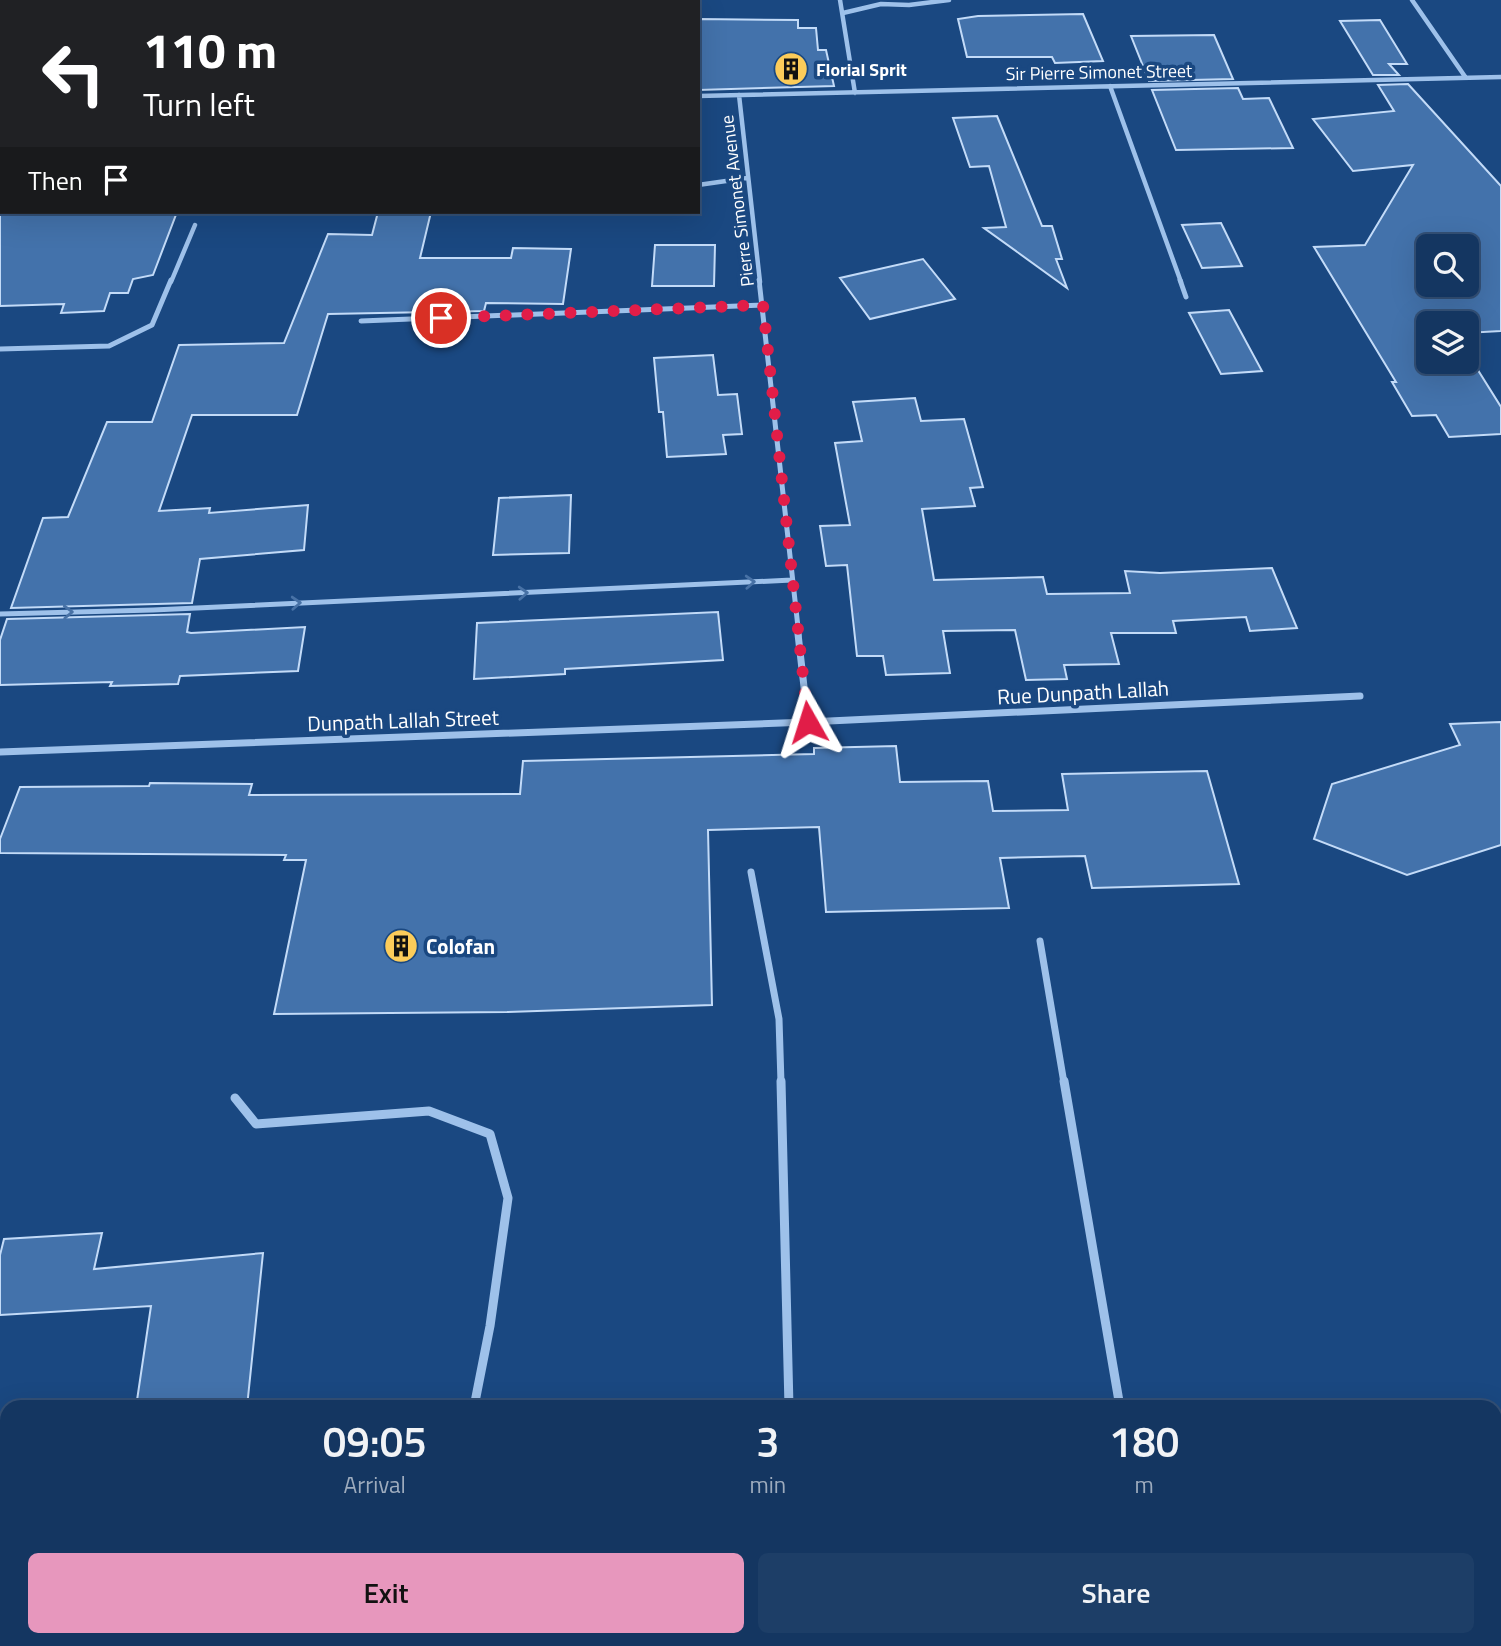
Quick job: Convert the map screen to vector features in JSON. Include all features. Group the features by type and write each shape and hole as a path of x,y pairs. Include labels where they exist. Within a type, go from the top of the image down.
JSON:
{"street":[{"path":"840,0 856,93"},
{"path":"843,13 881,4 909,5 948,0"},
{"path":"1412,0 1466,78"},
{"name":"Sir Pierre Simonet Street","path":"700,96 1501,77"},
{"path":"1494,78 1501,83"},
{"path":"1110,86 1186,297"},
{"name":"Pierre Simonet Avenue","path":"739,95 808,722"},
{"path":"700,185 747,178"},
{"path":"0,349 109,346 152,325 195,225"},
{"path":"361,321 763,305"},
{"path":"0,614 153,610 792,580"},
{"name":"Rue Dunpath Lallah","path":"808,722 1360,696"},
{"name":"Dunpath Lallah Street","path":"0,752 808,722"},
{"path":"751,872 779,1019 789,1400"},
{"path":"1040,941 1119,1400"},
{"path":"235,1098 256,1124 429,1111 490,1135 508,1198 490,1326 475,1400"}],"building":[{"path":"1083,14 1103,61 1055,63 1052,57 967,57 958,19 978,16"},
{"path":"700,19 798,20 798,28 816,28 818,50 826,50 834,86 700,90"},
{"path":"1380,20 1407,64 1389,64 1399,75 1373,75 1340,21"},
{"path":"1214,35 1233,79 1149,81 1131,36"},
{"path":"1408,84 1501,186 1501,331 1479,332 1479,311 1416,311 1416,374 1479,374 1479,372 1501,407 1501,434 1449,437 1436,415 1412,416 1392,382 1396,382 1314,247 1365,245 1413,165 1353,171 1313,119 1394,111 1378,85"},
{"path":"1238,88 1243,99 1269,98 1293,148 1176,150 1152,90"},
{"path":"997,116 1042,226 1052,226 1062,259 1056,259 1067,288 984,228 1006,227 989,166 970,167 953,118"},
{"path":"0,214 176,214 153,275 133,279 128,293 110,293 104,311 61,313 64,304 0,306"},
{"path":"377,214 431,214 420,258 511,258 513,248 571,249 563,304 486,303 484,311 328,314 297,415 192,415 159,511 210,508 209,513 308,505 304,550 200,559 192,603 11,608 43,518 68,517 107,422 152,422 179,345 284,343 328,234 372,235"},
{"path":"1221,223 1242,266 1202,268 1182,225"},
{"path":"655,245 715,245 714,286 652,286"},
{"path":"923,259 955,299 870,319 840,278"},
{"path":"1229,310 1262,371 1221,374 1189,313"},
{"path":"713,355 718,395 737,394 742,434 723,435 726,454 667,457 654,358"},
{"path":"915,398 921,421 964,419 983,487 970,488 975,506 922,509 934,580 1043,577 1047,594 1130,593 1125,571 1160,573 1272,568 1297,628 1250,631 1246,617 1173,621 1176,633 1111,633 1119,664 1064,665 1067,679 1026,680 1015,630 943,631 950,673 886,675 883,656 857,656 847,565 826,566 820,526 850,525 835,443 862,441 853,402"},
{"path":"571,495 569,553 493,555 499,498"},
{"path":"718,612 723,660 565,669 565,674 474,679 477,623"},
{"path":"190,614 187,632 191,633 305,627 298,671 180,676 178,684 110,686 112,682 0,685 0,640 7,619"},
{"path":"1501,722 1501,845 1407,875 1314,839 1332,784 1460,745 1450,724"},
{"path":"896,746 900,782 988,781 993,811 1068,810 1062,774 1207,771 1239,884 1092,888 1085,856 1000,858 1009,908 826,912 819,827 708,830 712,1005 507,1012 274,1014 306,860 284,860 286,855 0,853 0,839 20,787 149,786 150,783 252,784 249,795 520,794 523,761 814,754 814,748"},
{"path":"102,1233 94,1269 263,1253 248,1400 137,1400 151,1306 0,1315 0,1255 4,1239"}],"place":[{"name":"Florial Sprit","path":"791,69"},
{"name":"Colofan","path":"401,946"}],"route":[{"path":"441,318 763,305 808,722"}]}
